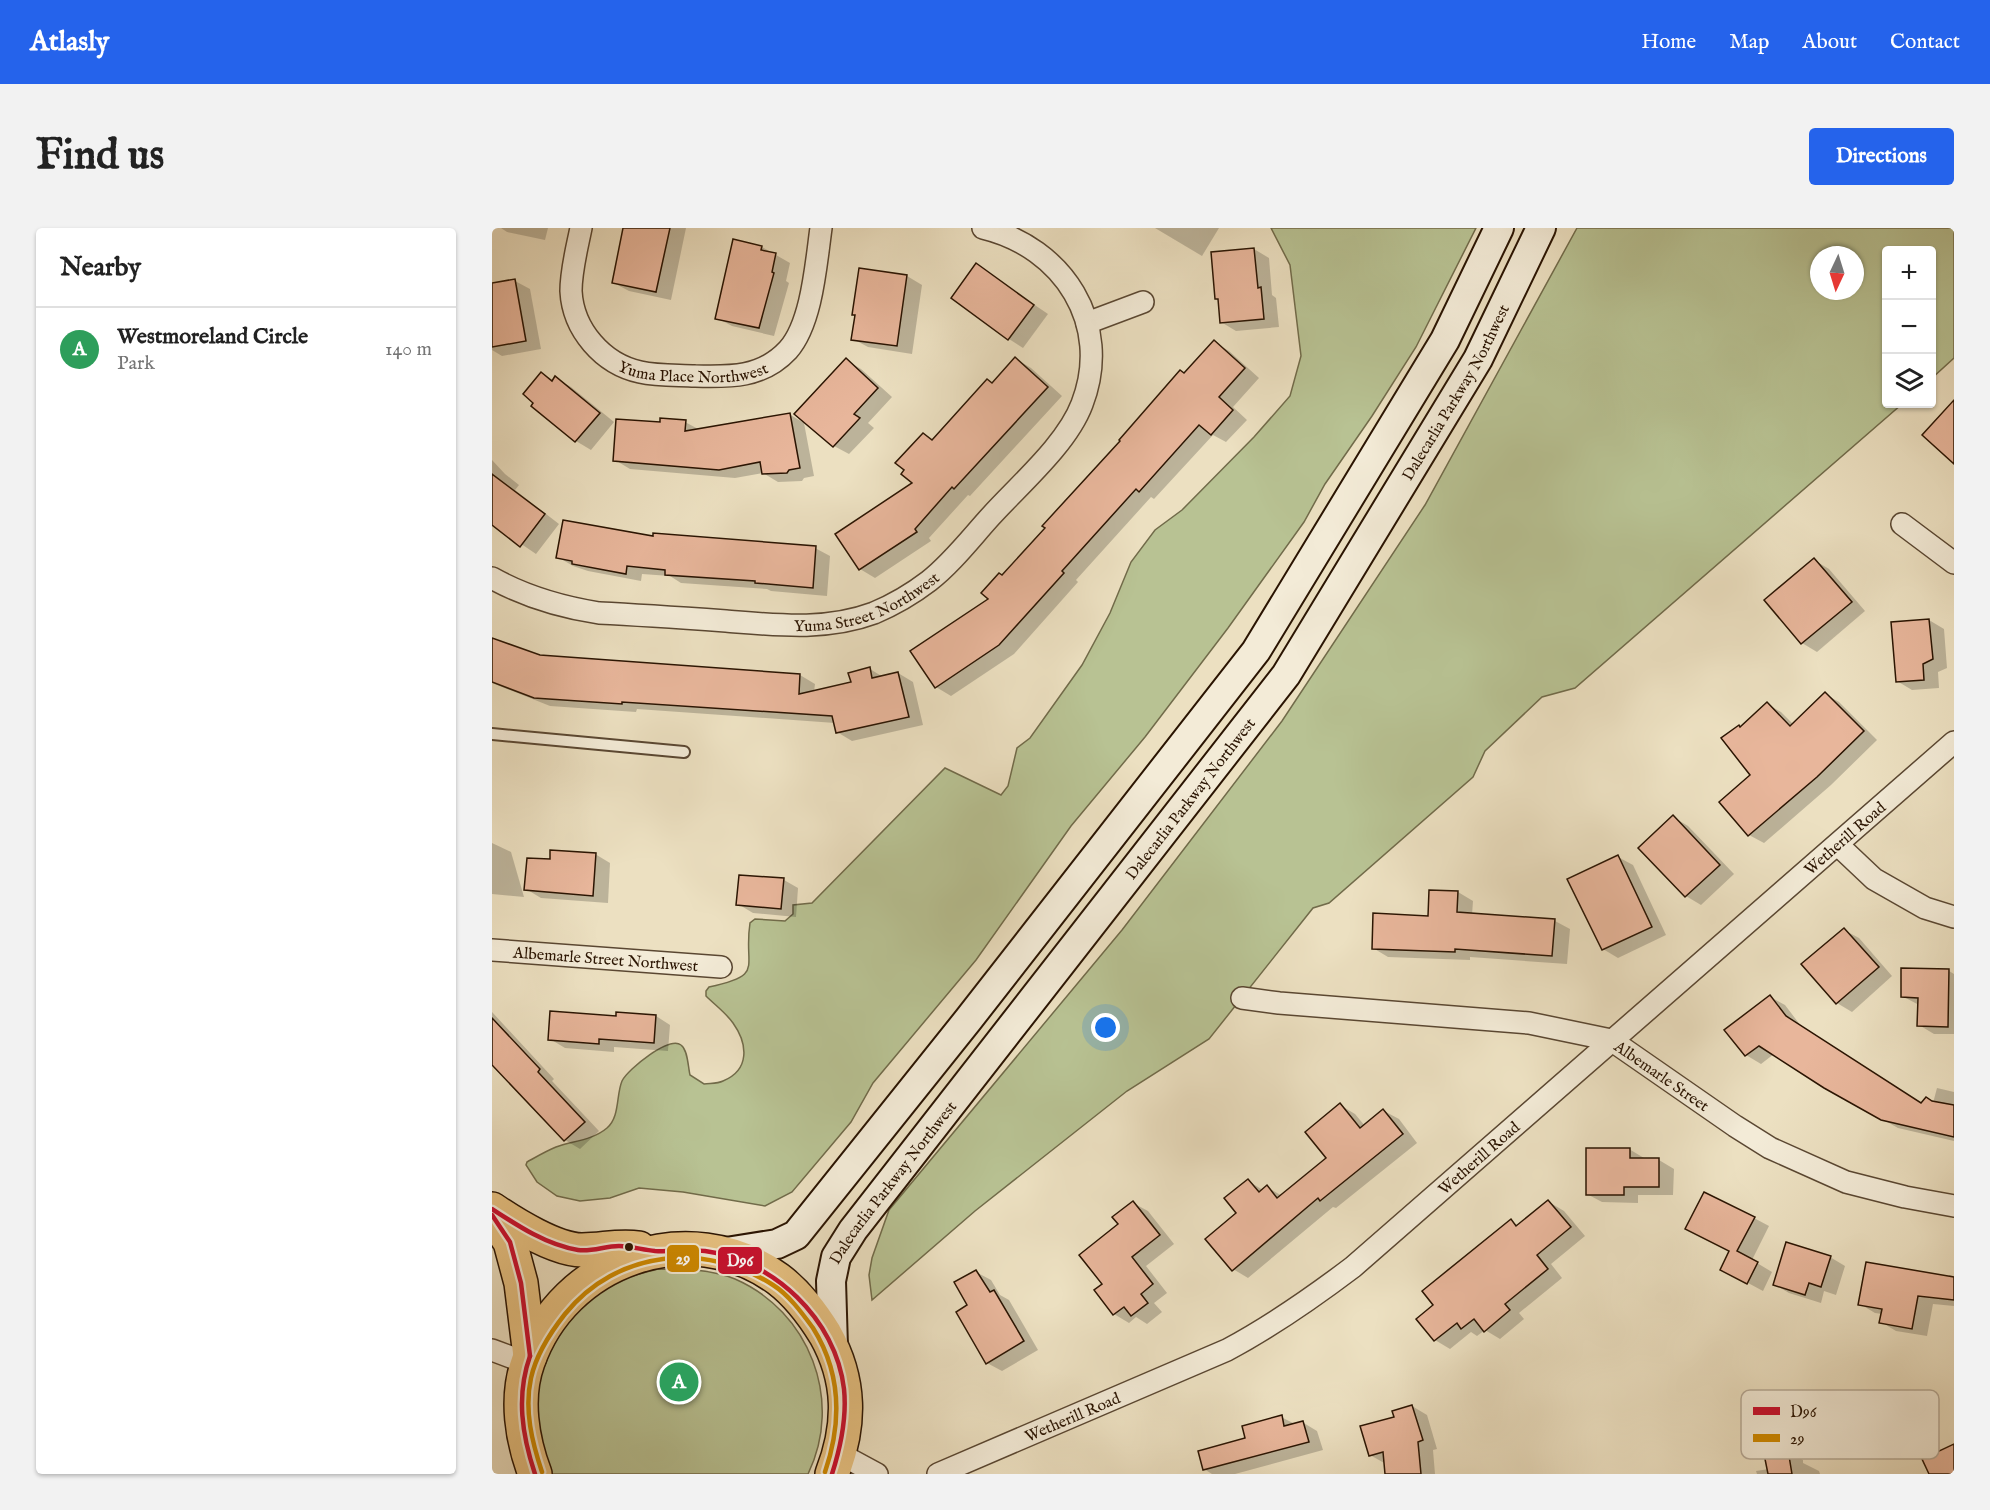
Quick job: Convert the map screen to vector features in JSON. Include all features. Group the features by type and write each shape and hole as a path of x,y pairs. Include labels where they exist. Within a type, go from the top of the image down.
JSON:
{"main road":[{"name":"Dalecarlia Parkway Northwest","path":"720,1253 777,1244 796,1235 968,1020 1256,651 1446,340 1499,228"},
{"name":"Dalecarlia Parkway Northwest","path":"832,1347 831,1281 837,1257 853,1230 1286,675 1478,359 1542,228"},
{"path":"492,1209 520,1228 548,1241 580,1250 619,1246 659,1251"},
{"path":"492,1215 510,1242 520,1283 529,1360"},
{"path":"535,1474 523,1432 523,1391 529,1360 542,1331 570,1295 611,1266 630,1258 659,1251 682,1249 720,1253 760,1268 778,1279 812,1312 843,1372 844,1429 836,1464"}],"street":[{"name":"Yuma Place Northwest","path":"582,228 571,293 578,320 593,344 615,363 641,373 728,377 751,373 771,364 795,340 808,309 821,228"},
{"name":"Yuma Street Northwest","path":"492,578 509,588 572,609 599,613 808,626 841,622 880,610 916,591 942,570 1065,435 1074,421 1087,390 1091,356 1087,323 1074,292 1050,262 1029,246 983,228"},
{"path":"1087,323 1143,302"},
{"path":"1902,524 1954,563"},
{"name":"Wetherill Road","path":"938,1474 1227,1350 1269,1327 1353,1267 1954,742"},
{"path":"1838,845 1874,879 1925,908 1954,917"},
{"name":"Albemarle Street Northwest","path":"492,950 721,967"},
{"name":"Albemarle Street","path":"1242,998 1279,1004 1529,1023 1611,1040 1734,1126 1770,1148 1846,1182 1905,1197 1954,1206"},
{"path":"492,1350 529,1360"},
{"path":"836,1464 877,1474"}],"lane":[{"path":"492,734 684,752"}],"green space":[{"path":"1271,228 1476,228 1416,347 1325,484 1304,522 1228,628 1145,737 1071,826 976,960 873,1083 851,1122 792,1192 765,1206 683,1192 639,1188 610,1198 580,1201 557,1196 537,1182 526,1165 527,1162 552,1149 589,1138 607,1128 616,1112 622,1081 640,1062 659,1049 675,1043 681,1045 686,1055 690,1075 704,1084 721,1082 738,1070 744,1056 742,1039 730,1019 706,996 706,991 709,987 727,983 745,973 749,960 750,923 755,919 785,921 793,914 793,905 812,903 945,768 1001,795 1008,786 1017,748 1030,738 1082,665 1110,613 1131,562 1155,530 1182,510 1254,437 1290,396 1301,356 1290,265"},
{"path":"1577,228 1954,228 1954,358 1936,374 1936,246 1882,246 1882,408 1897,408 1575,688 1542,697 1485,751 1473,777 1329,903 1313,908 1209,1039 1127,1091 975,1211 872,1300 869,1275 872,1258 889,1210 1122,930 1282,721 1425,505"},
{"path":"658,1269 707,1271 735,1279 761,1294 783,1313 800,1335 813,1361 820,1388 822,1417 818,1446 808,1474 549,1474 537,1440 534,1411 543,1364 553,1342 566,1322 583,1304 602,1290 623,1279"}],"building":[{"path":"623,228 670,228 656,292 612,283"},
{"path":"733,239 762,246 761,250 776,253 772,272 774,273 759,328 715,319"},
{"path":"1254,248 1264,319 1220,323 1218,299 1215,299 1211,252"},
{"path":"976,263 1034,305 1008,340 951,298"},
{"path":"859,268 907,275 897,346 851,340"},
{"path":"515,279 526,341 492,347 492,283"},
{"path":"1214,340 1245,368 1219,397 1233,410 1211,435 1199,425 1139,492 1136,489 999,645 935,688 910,651 988,599 981,593 999,573 1002,575 1045,528 1042,526 1120,441 1180,370 1184,373"},
{"path":"1015,357 1048,387 954,489 952,487 915,529 917,532 859,570 835,534 912,483 901,474 904,470 895,463 923,433 932,440 987,379 992,383"},
{"path":"846,358 878,388 854,414 860,418 833,447 794,414"},
{"path":"541,372 552,381 555,376 600,413 575,442 531,406 533,403 523,394"},
{"path":"1954,400 1954,464 1922,435"},
{"path":"790,413 800,468 789,470 787,473 762,474 760,462 719,470 613,461 616,419 660,422 660,418 686,420 685,431"},
{"path":"492,474 545,514 520,547 492,525"},
{"path":"563,520 653,536 653,533 816,546 813,588 755,583 755,581 665,575 665,570 627,566 626,574 572,564 572,561 556,558"},
{"path":"1814,558 1852,602 1801,644 1764,600"},
{"path":"1929,619 1933,659 1923,664 1924,680 1896,682 1891,622"},
{"path":"492,638 540,655 800,674 799,694 851,682 848,673 870,667 872,678 898,672 909,717 836,733 832,716 534,698 492,682"},
{"path":"1825,692 1864,731 1817,777 1748,836 1719,802 1750,775 1721,738 1739,725 1740,727 1767,702 1790,726"},
{"path":"1673,815 1720,865 1685,897 1638,848"},
{"path":"550,850 596,853 593,896 524,890 527,858 550,859"},
{"path":"1618,855 1652,927 1602,950 1567,879"},
{"path":"739,875 784,878 781,909 736,905"},
{"path":"1429,890 1458,891 1457,912 1555,919 1552,956 1455,949 1455,952 1372,949 1373,913 1428,916"},
{"path":"1844,928 1879,967 1836,1004 1801,964"},
{"path":"1901,968 1949,969 1948,1027 1917,1026 1918,998 1901,997"},
{"path":"1770,995 1786,1016 1921,1103 1926,1097 1932,1101 1954,1105 1954,1137 1881,1120 1824,1088 1759,1046 1745,1056 1724,1030"},
{"path":"550,1011 616,1016 616,1012 656,1015 654,1043 599,1039 599,1044 548,1040"},
{"path":"492,1018 585,1122 564,1141 492,1065"},
{"path":"1340,1103 1360,1128 1383,1109 1403,1134 1320,1201 1318,1198 1232,1271 1205,1239 1236,1213 1224,1198 1248,1179 1259,1192 1267,1185 1277,1198 1326,1158 1305,1132"},
{"path":"1586,1148 1630,1148 1630,1158 1659,1158 1659,1187 1624,1187 1624,1195 1586,1195"},
{"path":"1704,1192 1755,1217 1737,1251 1758,1262 1747,1284 1720,1270 1729,1251 1685,1229"},
{"path":"1548,1200 1571,1227 1537,1255 1548,1269 1505,1304 1510,1310 1484,1332 1474,1319 1461,1329 1457,1323 1434,1341 1416,1319 1433,1305 1422,1291 1511,1219 1516,1226"},
{"path":"1133,1201 1160,1235 1132,1257 1153,1284 1141,1294 1148,1303 1131,1316 1124,1307 1113,1315 1094,1290 1102,1284 1079,1255 1118,1224 1112,1217"},
{"path":"1786,1242 1831,1256 1821,1287 1809,1283 1805,1295 1773,1285"},
{"path":"1866,1262 1954,1277 1954,1300 1918,1296 1912,1329 1879,1323 1882,1309 1858,1305"},
{"path":"976,1270 990,1292 994,1290 1024,1341 986,1364 956,1312 967,1305 954,1282"},
{"path":"1412,1405 1423,1440 1418,1442 1421,1474 1385,1474 1383,1452 1369,1456 1360,1426 1394,1417 1392,1411"},
{"path":"1282,1415 1284,1426 1303,1421 1309,1442 1203,1470 1198,1451 1245,1438 1242,1426"},
{"path":"1954,1444 1954,1474 1929,1474 1922,1459 1939,1459 1939,1451"},
{"path":"1765,1459 1790,1459 1792,1474 1768,1474"}],"transit line":[{"name":"D96","path":"492,1209 533,1234 566,1248 593,1250 619,1246 655,1251 705,1251 730,1257 777,1280 797,1297 814,1317 839,1363 845,1411 841,1442 832,1474"},
{"name":"D96","path":"492,1215 510,1242 521,1283 530,1356"},
{"name":"29","path":"542,1472 530,1426 529,1390 536,1361 554,1329 586,1293 610,1276 636,1265 663,1259 691,1258 719,1262 747,1271 773,1285 790,1299 813,1328 830,1363 836,1398 834,1435 825,1472"},
{"name":"D96","path":"530,1356 523,1386 522,1415 535,1474"}],"place":[{"name":"Westmoreland Circle","path":"679,1382"}]}
